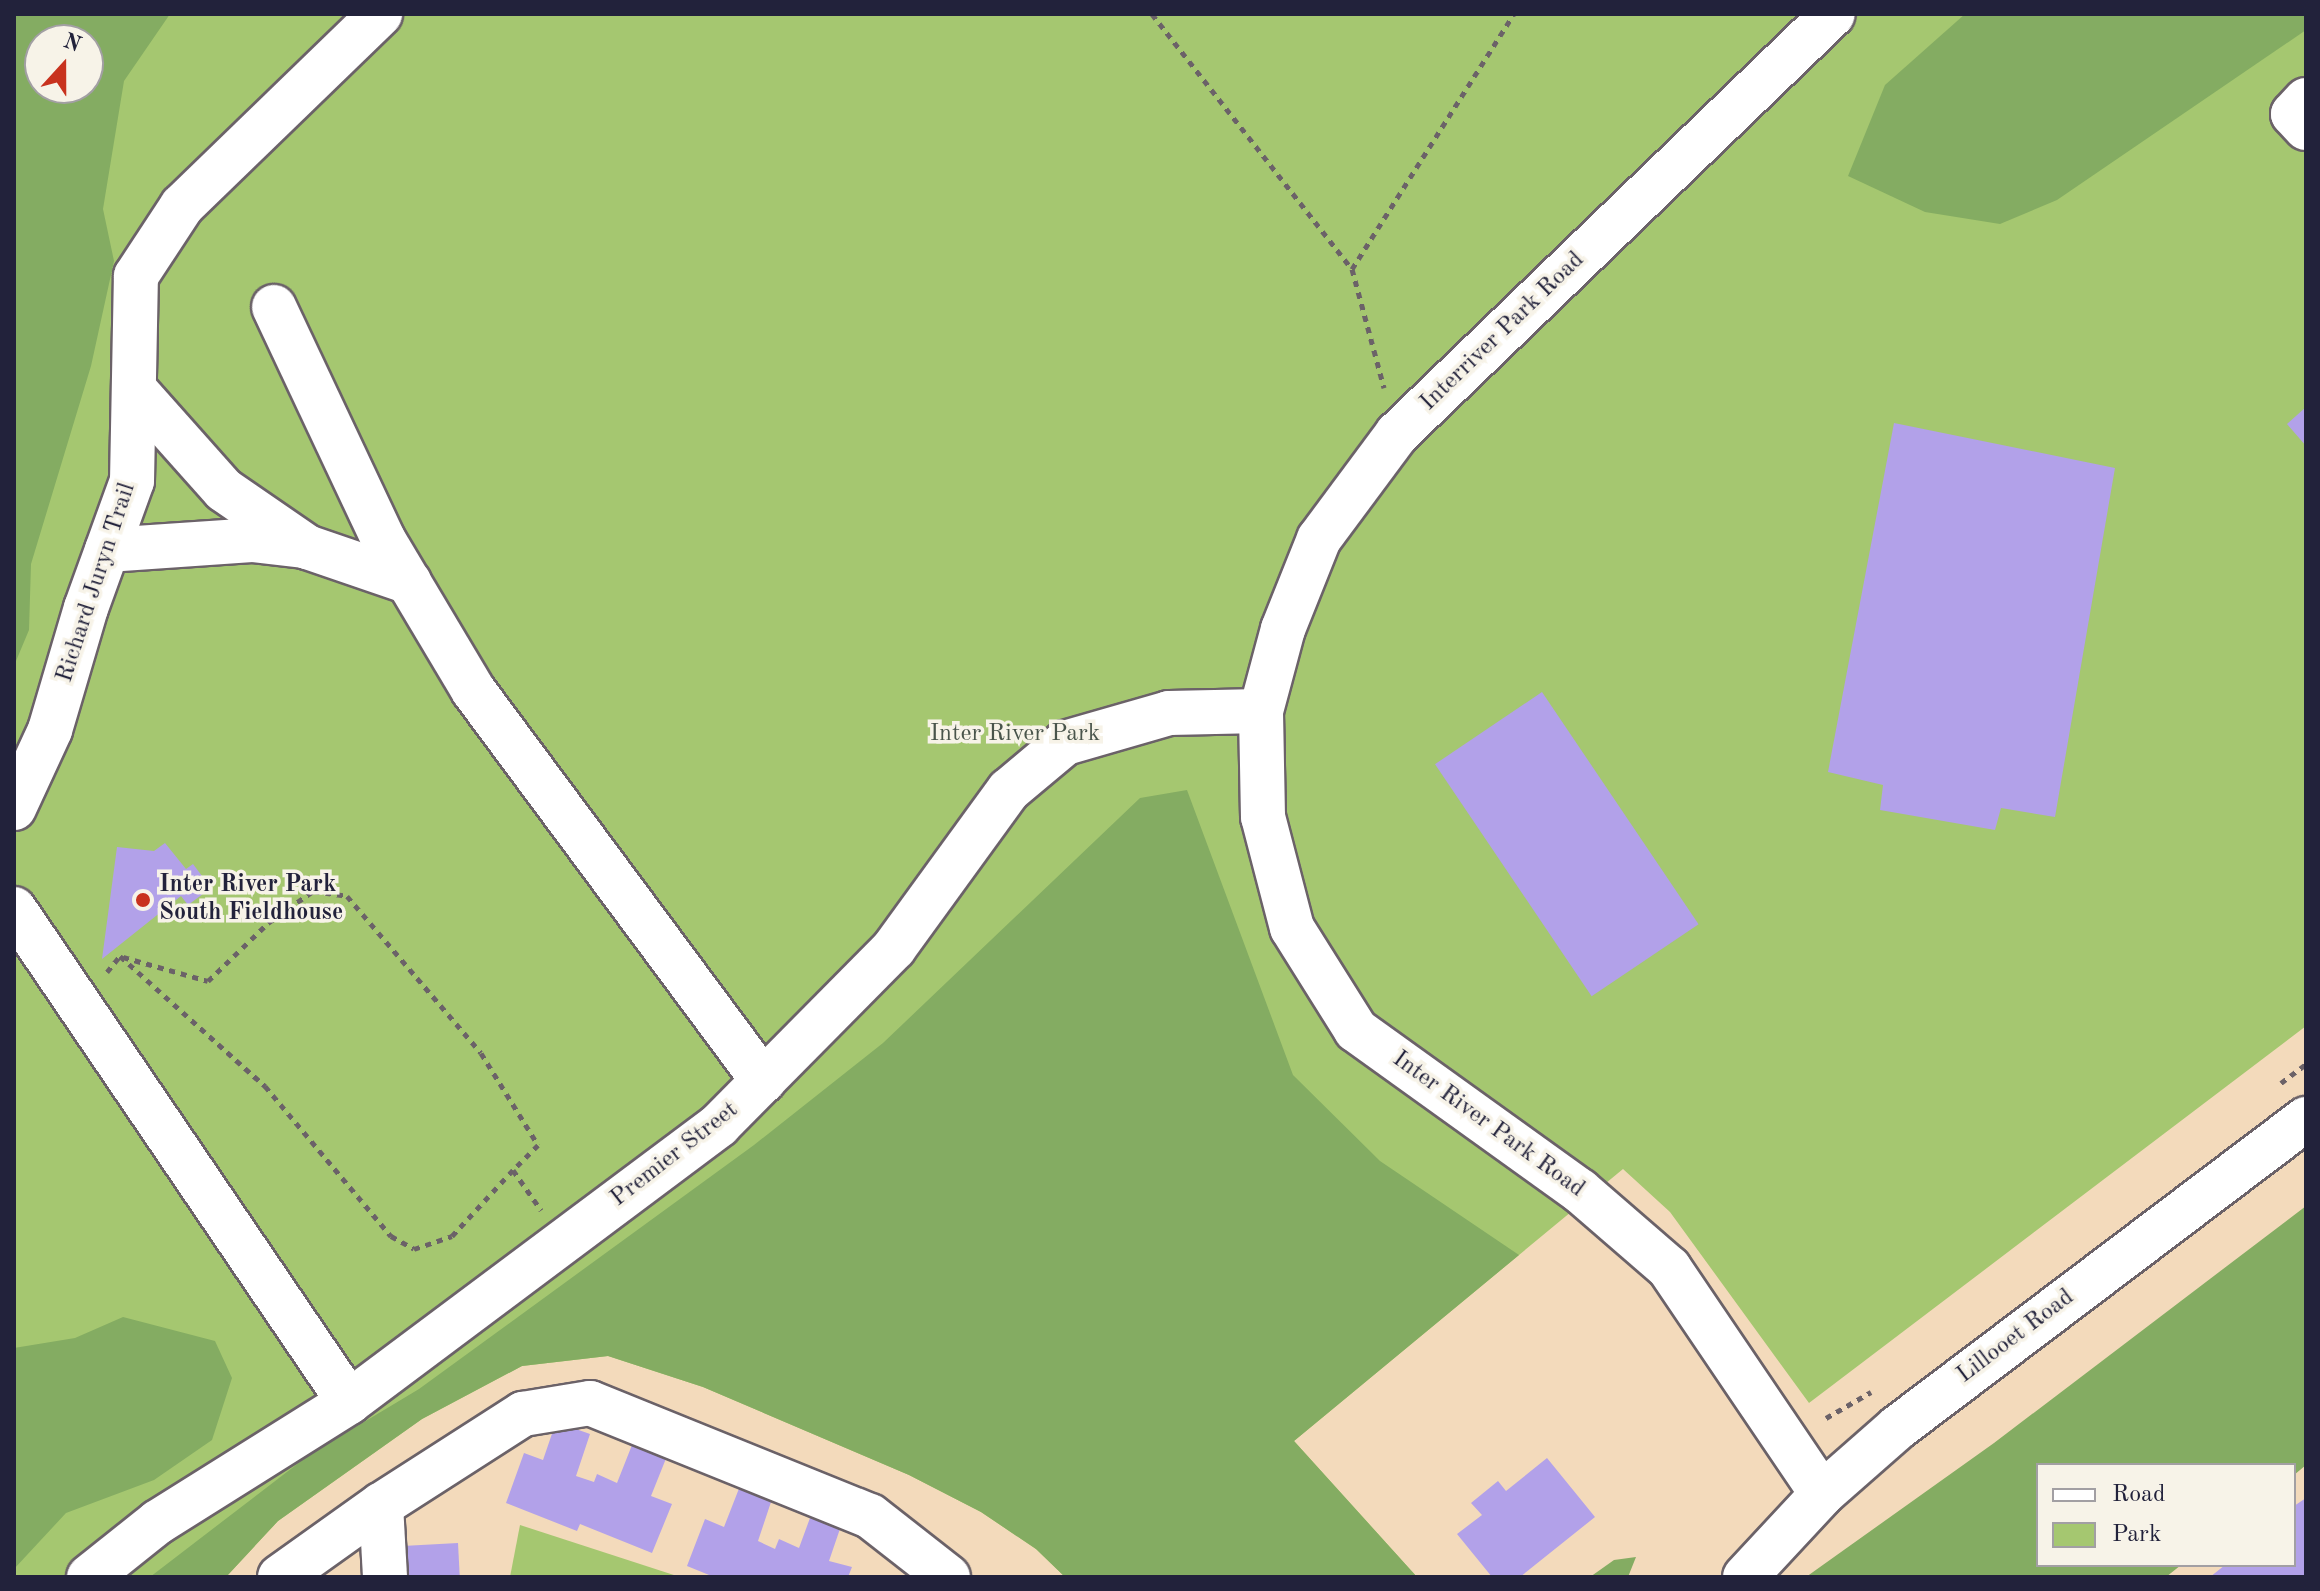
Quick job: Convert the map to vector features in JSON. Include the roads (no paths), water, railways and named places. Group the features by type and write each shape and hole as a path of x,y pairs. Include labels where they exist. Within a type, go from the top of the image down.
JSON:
{"street":[{"name":"Richard Juryn Trail","path":"14,808 50,730 132,481 136,276 182,206 380,14"},
{"name":"Interriver Park Road","path":"1261,711 1283,629 1319,539 1397,434 1833,14"},
{"path":"2306,100 2293,114 2306,128"},
{"path":"274,307 409,582 473,690 763,1081"},
{"path":"134,389 224,490 307,547"},
{"path":"107,550 252,540 307,547 409,582"},
{"name":"Premier Street","path":"89,1577 158,1522 349,1402 719,1125 894,948 1009,790 1065,743 1169,713 1261,711"},
{"name":"Inter River Park Road","path":"1261,711 1263,817 1292,928 1356,1030 1580,1191 1669,1268 1822,1494"},
{"path":"14,909 349,1402"},
{"name":"Lillooet Road","path":"1745,1577 1822,1494 1897,1428 2306,1119"},
{"path":"280,1577 381,1505 523,1414 590,1403 870,1516 948,1577"},
{"path":"381,1505 385,1577"}],"place":[{"name":"Inter River Park South Fieldhouse","path":"143,900"}],"park label":[{"name":"Inter River Park","path":"1015,735"}]}
